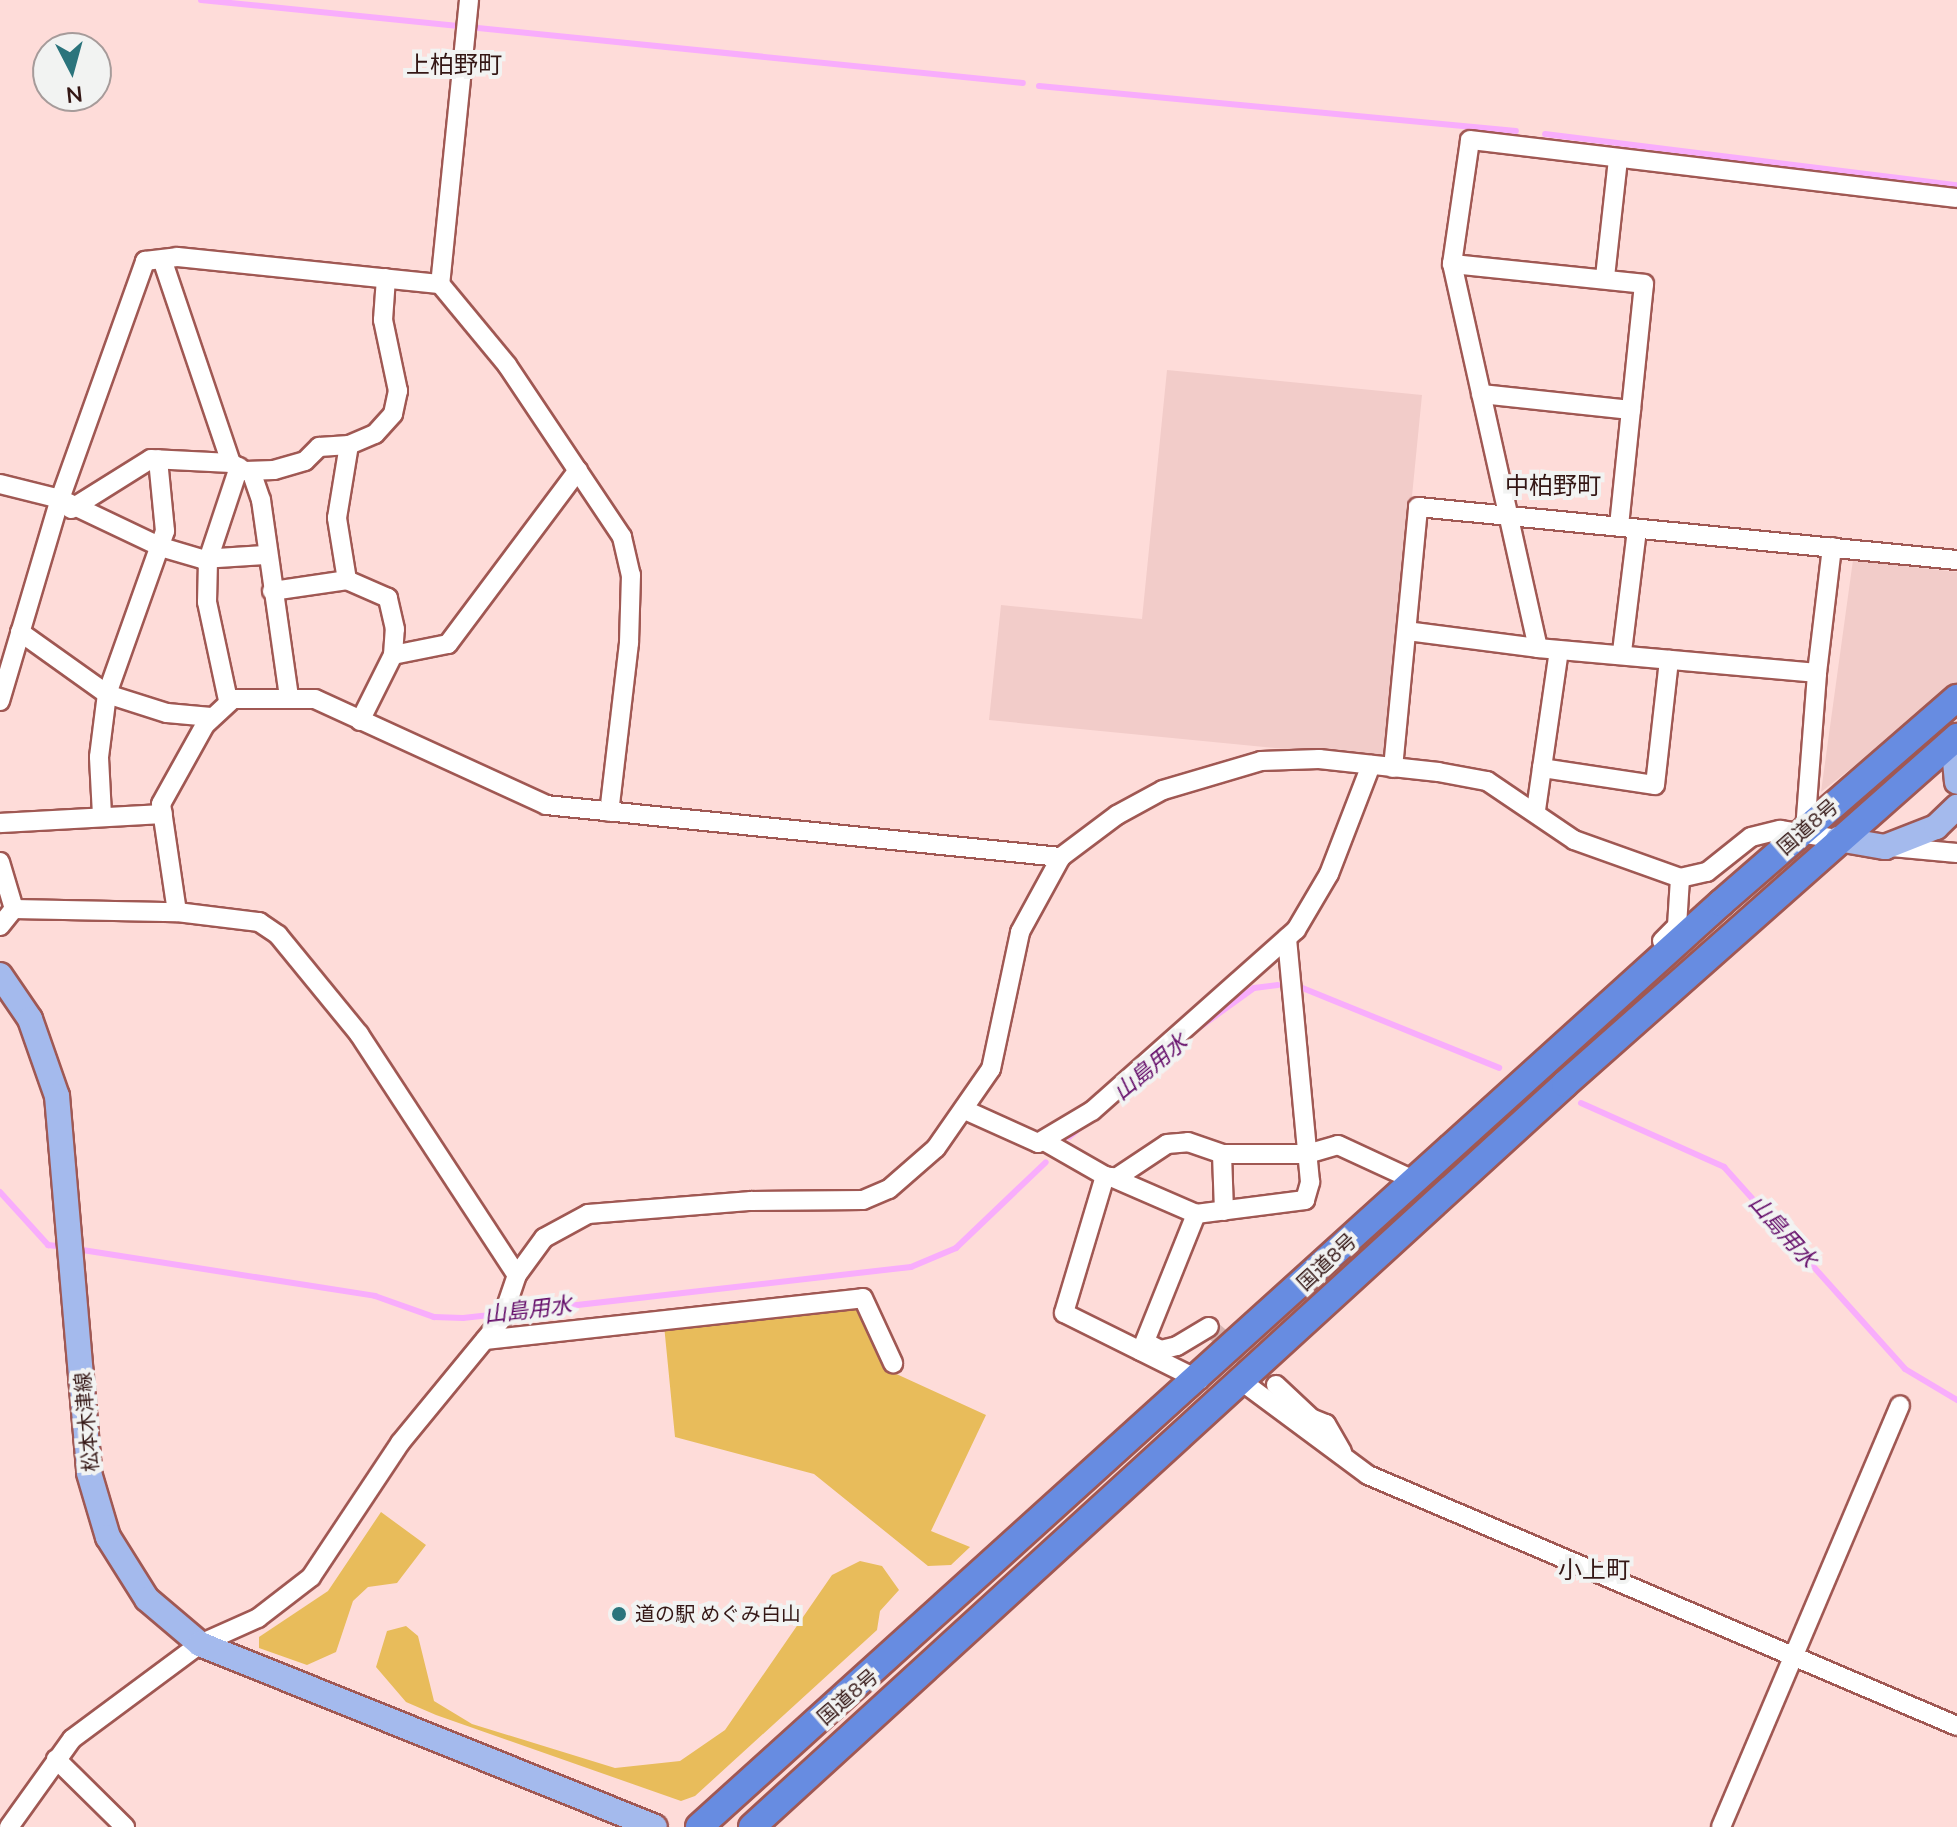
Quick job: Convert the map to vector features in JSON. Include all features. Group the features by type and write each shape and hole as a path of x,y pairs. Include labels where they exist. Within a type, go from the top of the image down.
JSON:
{"highway":[{"name":"国道8号","path":"699,1827 1199,1380 1805,830 1957,698"},
{"name":"国道8号","path":"752,1827 1244,1383 1838,839 1955,739"}],"main road":[{"path":"1955,739 1957,782"},
{"path":"1838,839 1885,847 1936,827 1957,807"},
{"name":"松本木津線","path":"0,975 49,1061 74,1253 89,1473 108,1537 147,1599 200,1644 655,1827"}],"street":[{"path":"440,284 469,0"},
{"path":"1538,648 1504,513 1452,264 1470,140 1957,198"},
{"path":"1605,277 1618,159"},
{"path":"0,701 20,632 145,261 163,262 177,257 440,284 507,365 622,537 631,575 609,812"},
{"path":"163,262 240,467 261,500 265,555 289,696"},
{"path":"1452,264 1605,277 1644,284 1631,410 1622,652"},
{"path":"65,504 158,459 240,467 305,461 327,445 349,445 375,434 393,414 398,391 383,320 386,278"},
{"path":"1481,394 1631,410"},
{"path":"347,580 337,518 349,445"},
{"path":"102,815 99,757 107,694 165,531 158,459"},
{"path":"228,700 207,602 208,560 240,467"},
{"path":"393,655 448,644 578,470"},
{"path":"0,484 65,504 161,547 208,560 265,555"},
{"path":"1393,768 1418,507 1504,513 1957,560"},
{"path":"1805,830 1817,673 1832,547"},
{"path":"272,591 347,580 388,598 393,655 360,721"},
{"path":"1407,631 1538,648 1622,652 1669,660 1817,673"},
{"path":"20,632 107,694 167,713 211,717"},
{"path":"1536,810 1559,650"},
{"path":"1542,768 1655,785 1669,660"},
{"path":"177,912 163,814 168,786 211,717 228,700 289,696 315,699 546,805 1061,857"},
{"path":"9,1827 72,1739 200,1644 258,1618 311,1577 400,1443 485,1340 505,1311 517,1275 544,1238 588,1214 751,1201 863,1200 889,1189 936,1148 991,1069 1020,932 1061,857 1117,815 1163,790 1261,761 1371,765 1487,781 1536,810 1574,840 1680,878 1707,872 1751,837 1805,830 1838,839"},
{"path":"1044,1141 1092,1111 1287,938 1329,874 1371,765"},
{"path":"0,823 163,814"},
{"path":"1885,847 1957,853"},
{"path":"0,862 14,909"},
{"path":"1560,1050 1586,1011 1677,926 1680,878"},
{"path":"14,909 177,912 259,922 278,935 359,1034 517,1275"},
{"path":"0,926 14,909"},
{"path":"965,1110 1012,1136 1044,1141 1108,1177 1196,1214 1305,1200 1307,1154 1287,938"},
{"path":"1199,1380 1143,1346 1064,1313 1108,1177 1167,1144 1188,1142 1222,1154 1307,1154 1338,1145 1416,1181"},
{"path":"1222,1154 1224,1211"},
{"path":"1143,1346 1196,1214"},
{"path":"485,1340 863,1298 893,1363"},
{"path":"1143,1346 1161,1350 1177,1346 1209,1327"},
{"path":"1244,1383 1368,1475 1793,1659 1957,1726"},
{"path":"1276,1385 1311,1418 1326,1424 1346,1459"},
{"path":"1721,1827 1900,1405"},
{"path":"56,1759 125,1827"}],"shaded area":[{"path":"1167,370 1422,395 1386,759 989,720 1001,605 1142,619"},
{"path":"1853,560 1957,572 1957,686 1821,792"},
{"path":"851,1304 861,1309 892,1372 986,1415 931,1531 970,1547 951,1565 928,1566 814,1474 675,1437 664,1325"},
{"path":"381,1512 426,1545 397,1583 368,1587 353,1601 336,1652 307,1665 259,1648 259,1637 328,1591"},
{"path":"860,1561 882,1566 899,1590 880,1611 877,1630 695,1796 681,1801 406,1702 376,1667 387,1631 406,1626 418,1636 434,1701 472,1724 615,1768 680,1761 725,1730 832,1575"}],"waterway":[{"path":"201,0 1023,83"},
{"path":"1039,86 1516,131"},
{"path":"1545,134 1957,185"},
{"name":"山島用水","path":"1197,1029 1254,988 1278,985"},
{"name":"山島用水","path":"1300,987 1499,1068"},
{"name":"山島用水","path":"1581,1103 1724,1167 1905,1369 1957,1400"},
{"name":"山島用水","path":"1069,1137 1081,1127"},
{"name":"山島用水","path":"76,1249 375,1296 434,1317 463,1318 911,1267 956,1248 1046,1162"},
{"name":"山島用水","path":"0,1192 48,1245 65,1247"}],"tunnel":[{"path":"1209,1327 1276,1385"}],"place":[{"name":"道の駅 めぐみ白山","path":"619,1614"}],"district":[{"name":"上柏野町","path":"454,66"},
{"name":"中柏野町","path":"1553,487"},
{"name":"小上町","path":"1594,1571"}]}
